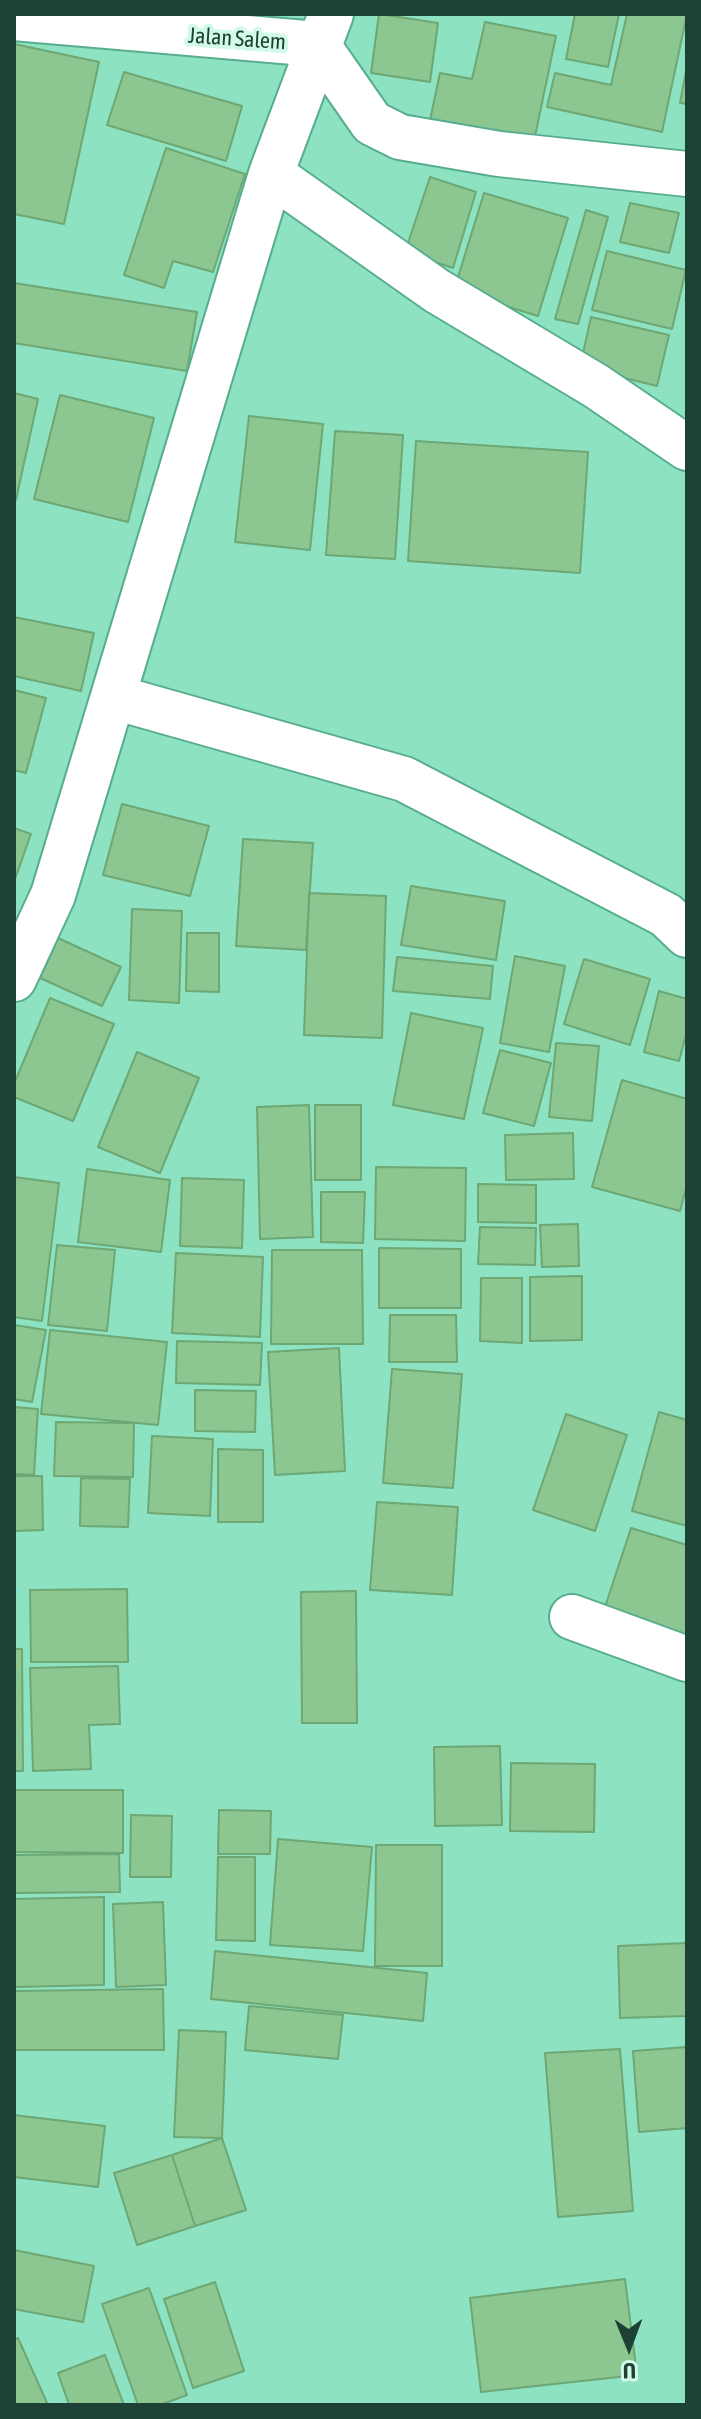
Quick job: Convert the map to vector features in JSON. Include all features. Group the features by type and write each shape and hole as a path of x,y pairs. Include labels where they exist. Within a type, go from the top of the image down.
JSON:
{"street":[{"name":"Jalan Salem","path":"14,18 324,29"},
{"path":"324,29 365,115 387,132 400,137 499,154 687,174"},
{"path":"14,979 53,895 271,174 324,29"},
{"path":"271,174 437,291 596,386 687,448"},
{"path":"114,697 404,779 666,915 687,935"},
{"path":"572,1617 687,1659"}],"building":[{"path":"379,14 438,23 430,82 371,73"},
{"path":"575,14 619,14 608,67 566,59"},
{"path":"627,14 687,14 662,132 547,107 555,73 611,85"},
{"path":"485,22 556,36 534,141 430,120 440,73 472,79"},
{"path":"14,44 99,62 64,224 14,214"},
{"path":"687,66 687,104 680,103"},
{"path":"124,72 242,106 226,161 107,125"},
{"path":"166,148 245,174 213,272 173,261 164,288 124,275"},
{"path":"430,177 476,192 453,268 405,252"},
{"path":"484,193 568,218 538,316 454,290"},
{"path":"630,203 679,213 669,253 620,242"},
{"path":"586,210 608,217 578,324 555,319"},
{"path":"607,251 686,270 672,329 592,310"},
{"path":"14,283 197,312 187,371 14,343"},
{"path":"591,317 669,335 657,386 580,367"},
{"path":"14,393 38,399 16,500 14,500"},
{"path":"60,395 154,418 128,522 34,499"},
{"path":"249,416 323,424 310,550 235,542"},
{"path":"335,431 403,435 395,559 326,555"},
{"path":"416,441 588,452 580,573 408,561"},
{"path":"14,617 94,633 81,691 14,676"},
{"path":"14,690 46,698 26,773 14,770"},
{"path":"122,804 209,826 190,896 103,875"},
{"path":"14,828 31,834 14,882"},
{"path":"243,839 313,843 306,950 236,946"},
{"path":"411,886 505,901 496,960 401,945"},
{"path":"309,893 386,896 382,1038 304,1035"},
{"path":"132,909 182,911 179,1003 129,1000"},
{"path":"187,933 219,933 219,992 186,991"},
{"path":"58,938 121,967 102,1006 40,978"},
{"path":"515,956 565,966 549,1052 500,1043"},
{"path":"397,957 493,966 490,999 393,991"},
{"path":"584,959 650,979 630,1045 564,1024"},
{"path":"659,991 687,999 687,1031 679,1061 644,1052"},
{"path":"50,998 114,1024 73,1121 14,1097 14,1084"},
{"path":"411,1013 483,1028 464,1119 393,1105"},
{"path":"556,1043 599,1046 592,1121 549,1117"},
{"path":"500,1050 551,1063 534,1126 483,1113"},
{"path":"137,1052 199,1078 160,1173 98,1147"},
{"path":"622,1080 687,1099 687,1185 680,1211 592,1187"},
{"path":"309,1105 313,1237 260,1239 257,1107"},
{"path":"315,1105 361,1105 361,1180 315,1180"},
{"path":"573,1133 574,1179 506,1180 505,1135"},
{"path":"376,1167 466,1168 465,1241 375,1239"},
{"path":"87,1169 170,1180 161,1252 78,1242"},
{"path":"14,1177 59,1183 42,1321 14,1317"},
{"path":"182,1178 244,1180 242,1248 180,1246"},
{"path":"478,1184 536,1185 536,1223 478,1222"},
{"path":"321,1192 365,1192 363,1243 321,1242"},
{"path":"578,1224 579,1266 542,1267 540,1225"},
{"path":"480,1227 536,1228 535,1265 478,1264"},
{"path":"57,1245 115,1250 107,1331 48,1325"},
{"path":"379,1248 461,1249 461,1308 379,1308"},
{"path":"272,1250 362,1250 363,1344 271,1344"},
{"path":"176,1253 263,1257 260,1337 172,1333"},
{"path":"582,1276 582,1340 530,1341 530,1277"},
{"path":"481,1278 522,1278 522,1343 480,1341"},
{"path":"390,1315 456,1315 457,1362 389,1362"},
{"path":"14,1325 46,1330 32,1402 14,1399"},
{"path":"50,1330 167,1342 158,1425 41,1414"},
{"path":"177,1341 262,1343 260,1385 176,1383"},
{"path":"339,1348 345,1471 275,1475 268,1352"},
{"path":"392,1369 462,1374 453,1488 383,1483"},
{"path":"195,1390 256,1391 255,1432 195,1431"},
{"path":"14,1407 38,1409 34,1475 14,1474"},
{"path":"659,1412 687,1420 687,1526 632,1511"},
{"path":"566,1414 627,1435 595,1531 533,1510"},
{"path":"56,1422 134,1423 133,1477 54,1476"},
{"path":"152,1436 213,1439 210,1516 148,1513"},
{"path":"218,1449 263,1450 263,1522 218,1522"},
{"path":"14,1476 42,1476 43,1530 14,1531"},
{"path":"81,1478 130,1479 128,1527 80,1526"},
{"path":"377,1502 458,1507 452,1595 370,1590"},
{"path":"631,1528 687,1545 687,1636 604,1610"},
{"path":"127,1589 128,1662 31,1662 30,1590"},
{"path":"356,1591 357,1723 302,1723 301,1592"},
{"path":"14,1649 22,1649 23,1771 14,1771"},
{"path":"118,1666 120,1724 89,1725 91,1769 33,1771 30,1668"},
{"path":"500,1746 502,1825 435,1826 434,1747"},
{"path":"511,1763 595,1764 594,1832 510,1831"},
{"path":"14,1790 123,1790 123,1853 14,1852"},
{"path":"219,1810 271,1811 270,1854 218,1854"},
{"path":"131,1815 172,1816 171,1877 130,1877"},
{"path":"278,1839 372,1847 363,1951 270,1945"},
{"path":"376,1845 442,1845 442,1966 375,1966"},
{"path":"119,1854 120,1892 14,1893 14,1855"},
{"path":"218,1857 255,1857 255,1941 216,1940"},
{"path":"104,1897 104,1985 14,1987 14,1899"},
{"path":"163,1902 166,1985 116,1987 113,1904"},
{"path":"687,1943 687,2016 620,2018 618,1946"},
{"path":"215,1951 427,1973 423,2021 211,1999"},
{"path":"163,1989 164,2050 14,2050 14,1991"},
{"path":"249,2006 343,2015 338,2059 245,2050"},
{"path":"179,2030 226,2032 222,2138 174,2137"},
{"path":"687,2047 687,2128 639,2132 633,2051"},
{"path":"620,2049 633,2211 558,2217 545,2053"},
{"path":"14,2115 105,2126 98,2187 14,2177"},
{"path":"222,2138 246,2210 195,2226 172,2155"},
{"path":"172,2155 195,2226 137,2245 114,2173"},
{"path":"14,2250 94,2266 83,2322 14,2309"},
{"path":"625,2279 637,2375 481,2392 470,2298"},
{"path":"215,2282 244,2371 193,2388 164,2299"},
{"path":"149,2288 187,2395 160,2405 138,2405 102,2304"},
{"path":"18,2338 48,2405 14,2405 14,2340"},
{"path":"105,2355 124,2405 69,2405 58,2373"}]}
